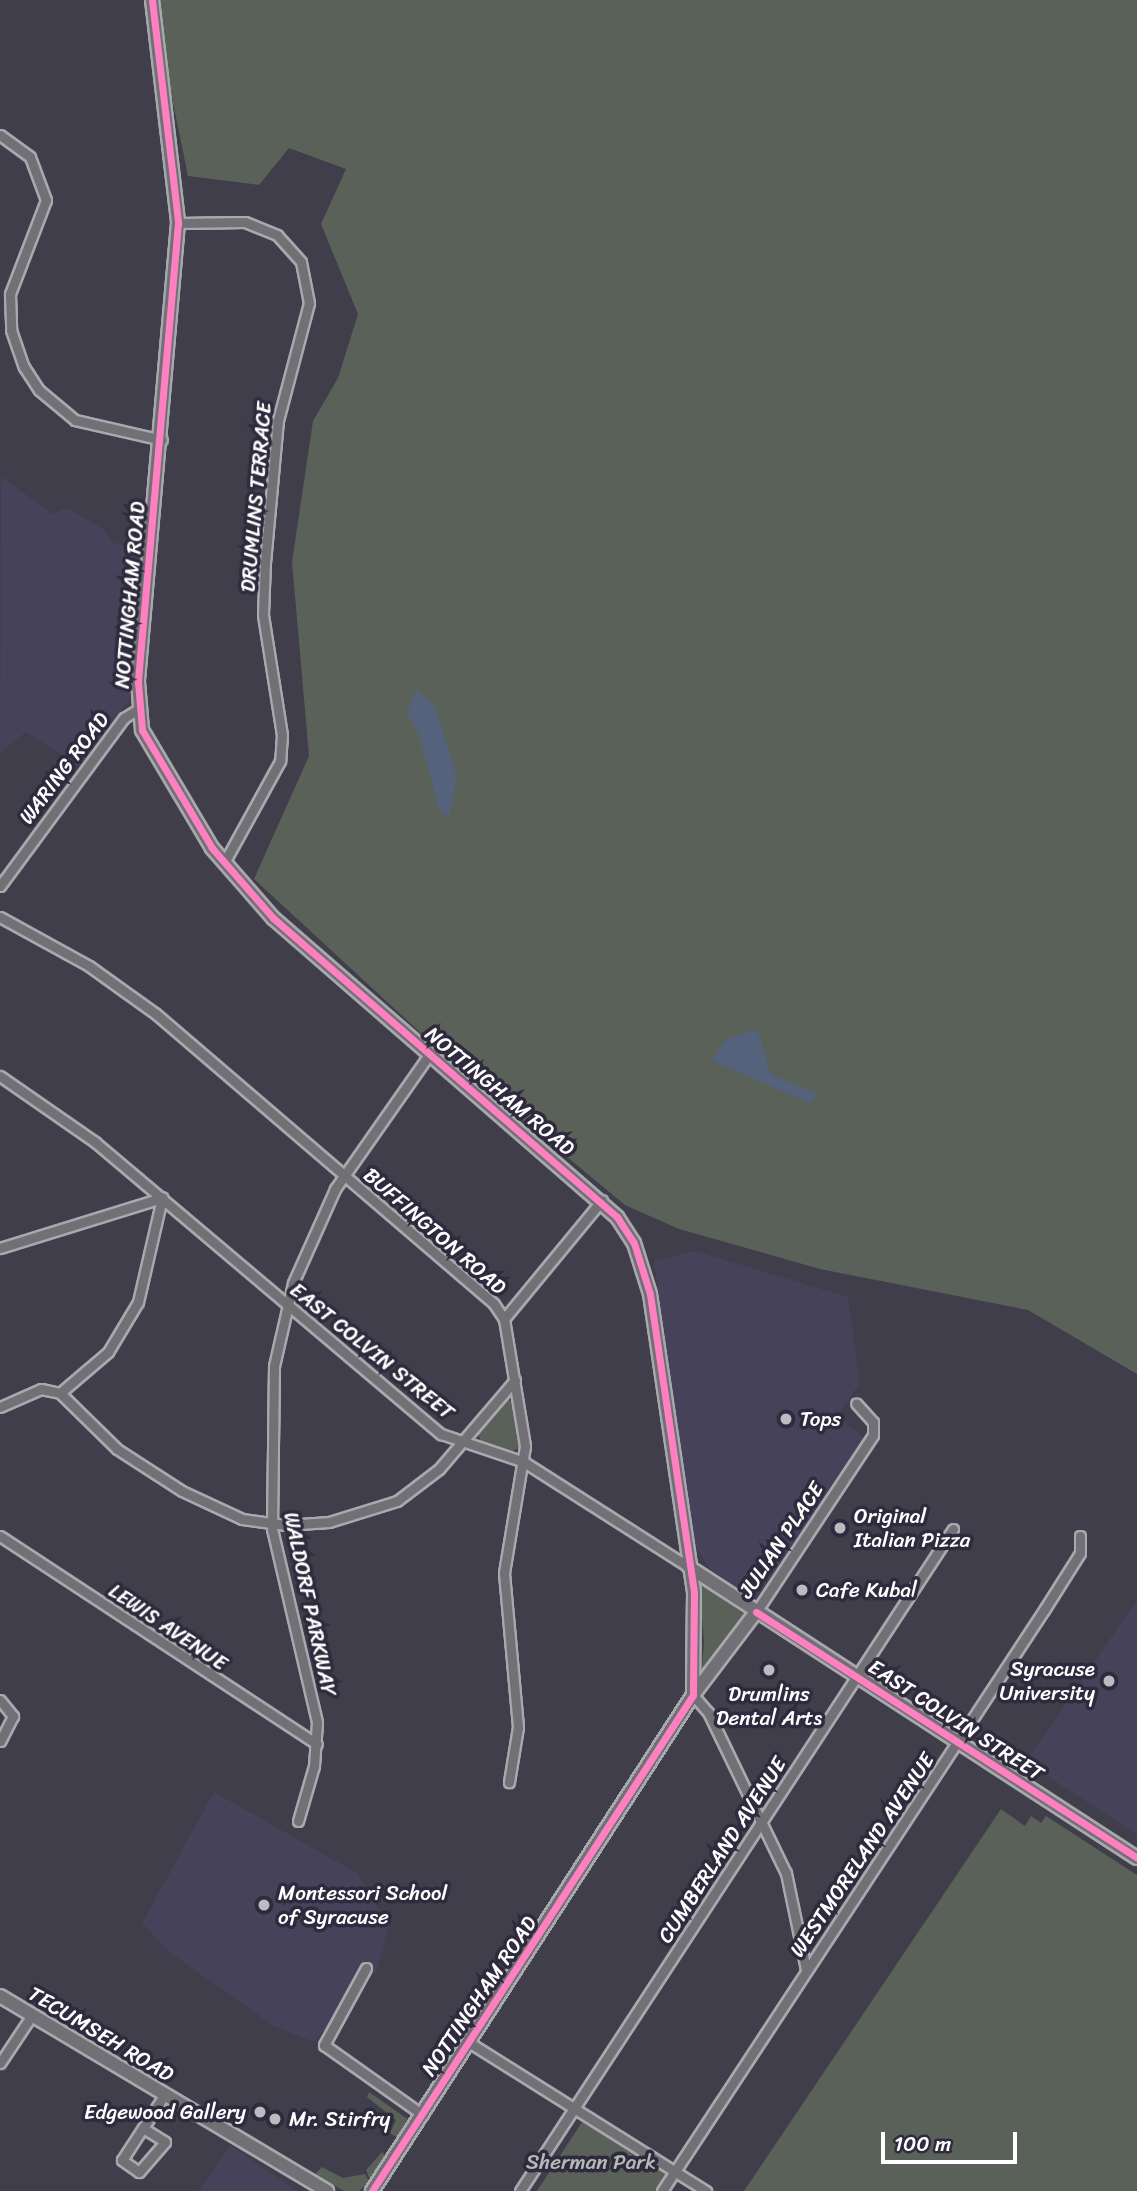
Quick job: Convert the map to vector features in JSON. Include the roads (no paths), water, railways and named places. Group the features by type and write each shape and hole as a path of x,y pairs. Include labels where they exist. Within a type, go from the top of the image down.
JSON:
{"street":[{"name":"NOTTINGHAM ROAD","path":"152,0 178,223 162,440 136,710 166,779 224,863 273,918 428,1056 602,1200 634,1243 646,1274 697,1622 693,1695 372,2191"},
{"path":"0,135 30,158 46,200 10,294 11,330 24,367 39,390 75,420 162,440"},
{"name":"DRUMLINS TERRACE","path":"178,223 245,222 270,230 301,262 309,303 278,420 265,562 263,615 282,735 280,761 224,863"},
{"name":"WARING ROAD","path":"0,886 124,718 136,710"},
{"name":"BUFFINGTON ROAD","path":"0,916 120,986 344,1174 504,1320 515,1380 524,1462 504,1573 517,1727 509,1782"},
{"name":"WALDORF PARKWAY","path":"298,1821 317,1744 311,1688 272,1523 270,1406 286,1305 344,1174 428,1056"},
{"name":"EAST COLVIN STREET","path":"0,1076 162,1198 411,1411 463,1442 524,1462 1137,1858"},
{"path":"0,1248 162,1198 147,1275 127,1323 88,1374 60,1393"},
{"path":"504,1320 602,1200"},
{"path":"0,1407 41,1389 60,1393 117,1449 182,1491 242,1519 272,1523 330,1522 397,1501 463,1442 515,1380"},
{"name":"JULIAN PLACE","path":"693,1695 756,1612 873,1435 873,1422 856,1402"},
{"name":"CUMBERLAND AVENUE","path":"520,2191 953,1529"},
{"name":"LEWIS AVENUE","path":"0,1536 317,1744"},
{"name":"WESTMORELAND AVENUE","path":"662,2191 1080,1553 1080,1536"},
{"path":"693,1695 708,1712 794,1894 806,1969"},
{"path":"0,1700 13,1716 0,1741"},
{"path":"366,1968 324,2045 423,2115"},
{"name":"TECUMSEH ROAD","path":"0,1996 327,2191"},
{"path":"0,2063 32,2015"},
{"path":"470,2043 706,2191"},
{"path":"142,2128 165,2143 139,2172 122,2160 142,2128 164,2094"}],"water":[{"path":"416,690 435,706 457,778 449,816 440,812 419,735 407,713"},
{"path":"757,1029 771,1074 817,1094 810,1103 711,1060 726,1039"}],"place":[{"name":"Tops","path":"786,1419"},
{"name":"Original Italian Pizza","path":"840,1528"},
{"name":"Cafe Kubal","path":"802,1590"},
{"name":"Drumlins Dental Arts","path":"769,1670"},
{"name":"Syracuse University","path":"1109,1681"},
{"name":"Montessori School of Syracuse","path":"264,1905"},
{"name":"Edgewood Gallery","path":"260,2112"},
{"name":"Mr. Stirfry","path":"275,2119"}],"park label":[{"name":"Sherman Park","path":"591,2162"}]}
